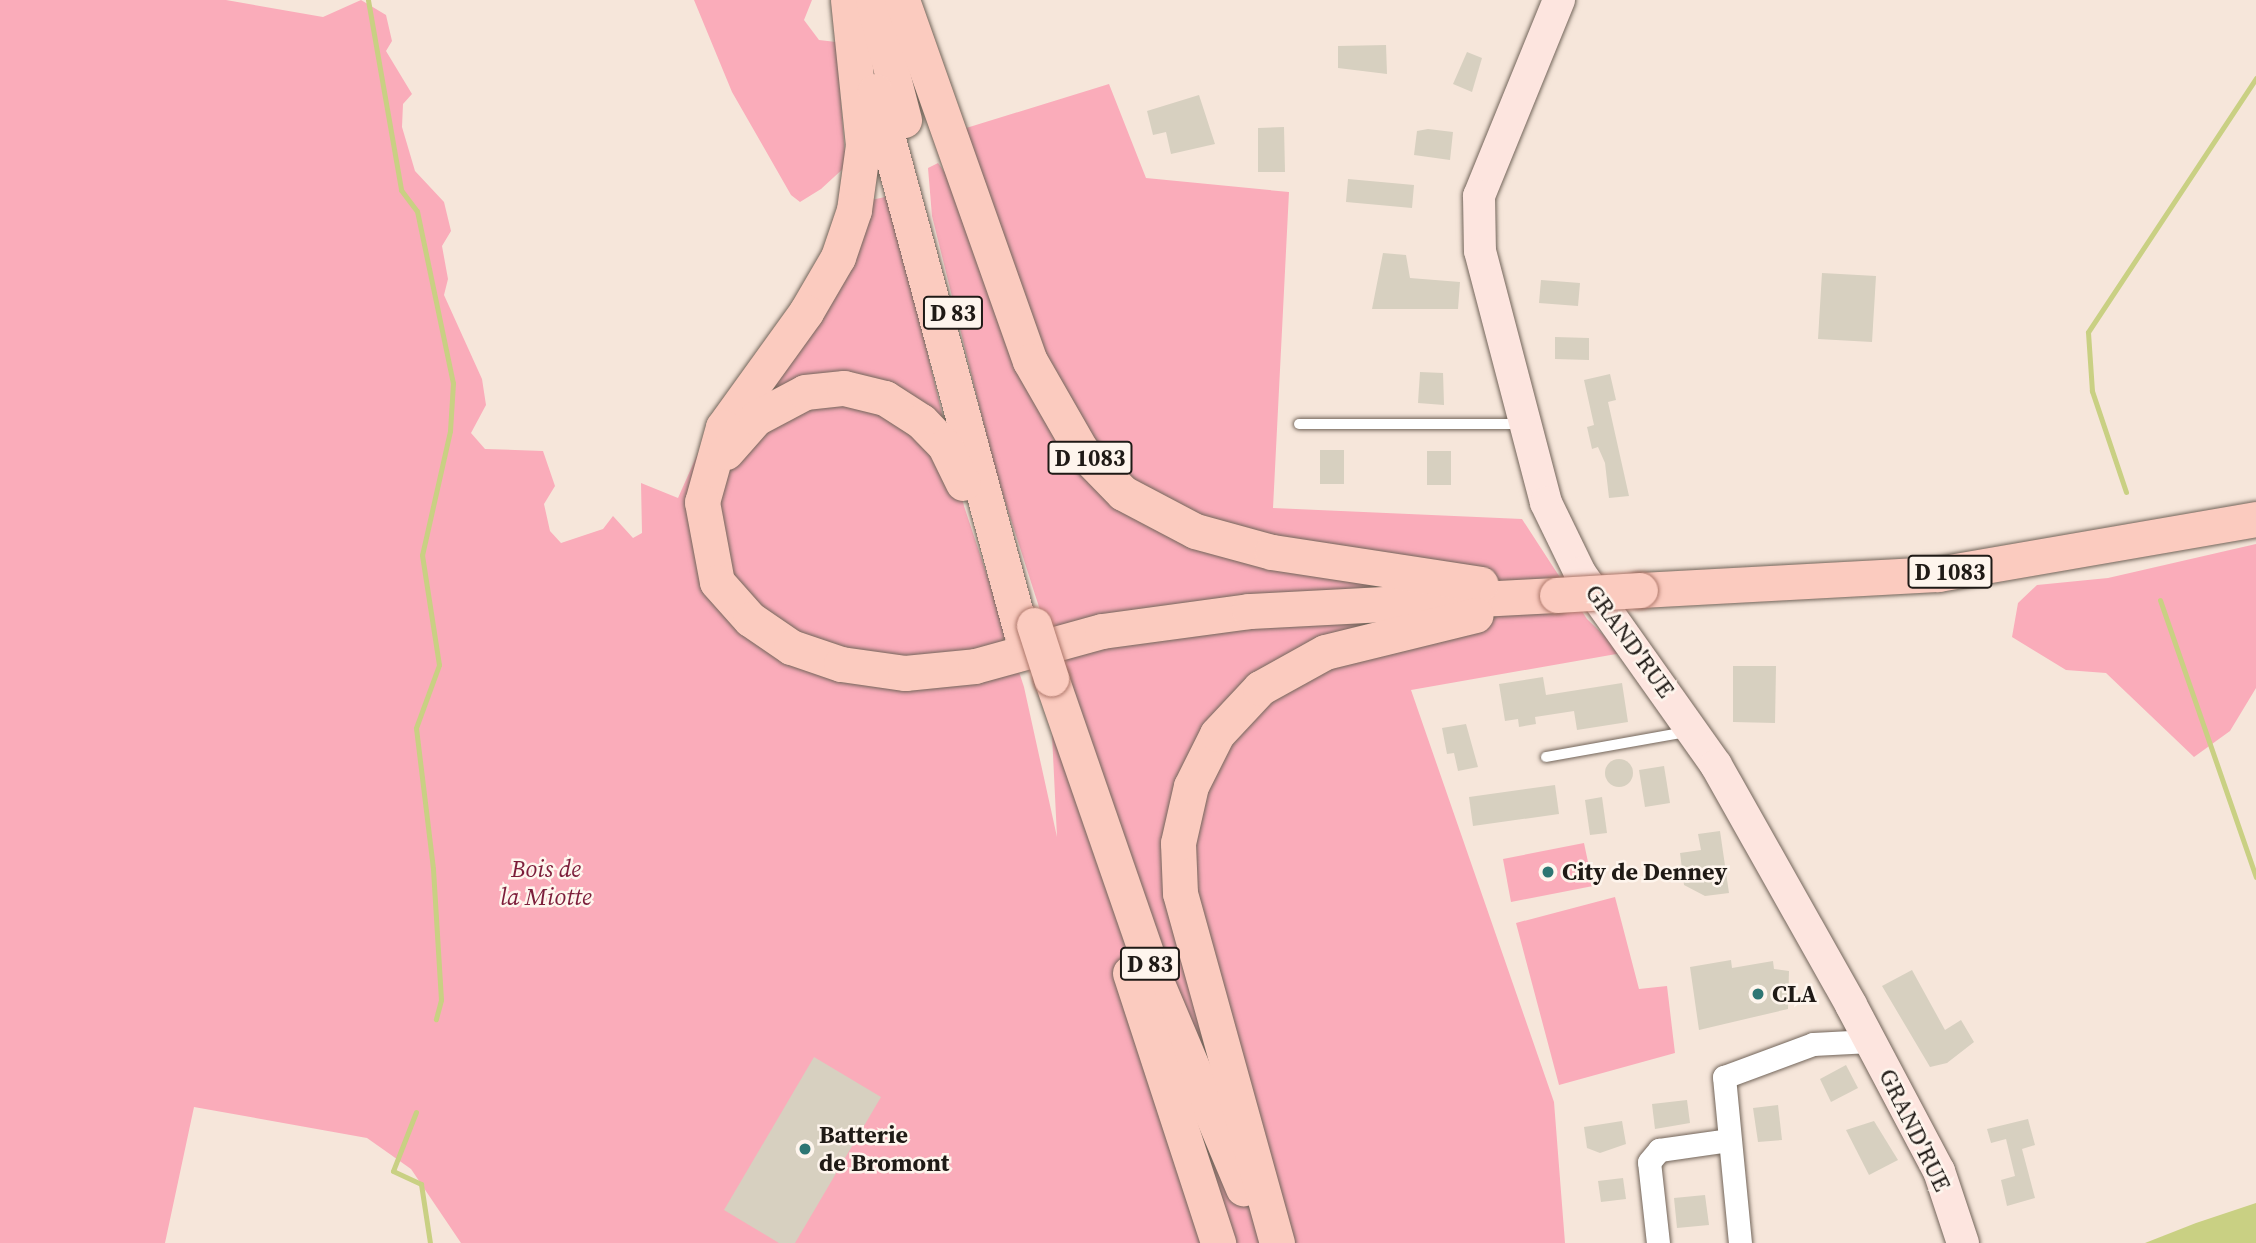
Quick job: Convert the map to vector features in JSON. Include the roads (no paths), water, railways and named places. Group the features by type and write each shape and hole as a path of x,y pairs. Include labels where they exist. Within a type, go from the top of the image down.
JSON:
{"main road":[{"name":"D 1083","path":"850,0 863,145 853,210 838,257 806,312 723,427 702,502 717,582 750,620 791,647 854,666 905,673 975,666 1102,631 1249,611 1938,574 2256,519"},
{"name":"D 83","path":"850,0 995,549 1028,629 1045,680 1218,1243"},
{"name":"D 83","path":"873,0 1028,629"},
{"name":"D 1083","path":"902,0 1030,361 1081,450 1123,493 1195,531 1272,552 1557,595"},
{"name":"D 1083","path":"710,470 756,418 805,392 844,388 885,398 921,421 945,446 995,549"},
{"name":"D 1083","path":"1278,1243 1180,893 1178,843 1191,786 1217,734 1260,688 1325,652 1557,595"},
{"name":"D 83","path":"1045,680 1156,981 1266,1243"}],"street":[{"name":"GRAND'RUE","path":"1559,0 1479,196 1480,251 1525,424 1560,538 1692,729 1870,1041 1939,1171 1963,1243"},
{"path":"1740,1243 1721,1087 1730,1072 1813,1044 1870,1041"},
{"path":"1658,1243 1649,1162 1659,1150 1728,1140"}],"lane":[{"path":"1299,424 1525,424"},
{"path":"1546,757 1676,738 1692,729"}],"waterway":[{"path":"368,0 401,190 417,211 453,383 450,431 422,555 439,665 416,728 433,869 441,1000 436,1019"},
{"path":"2126,492 2092,391 2088,332 2256,78"},
{"path":"2160,600 2256,877"},
{"path":"416,1112 393,1171 421,1184 430,1243"}],"place":[{"name":"City de Denney","path":"1548,872"},
{"name":"CLA","path":"1758,994"},
{"name":"Batterie de Bromont","path":"805,1149"}],"park label":[{"name":"Bois de la Miotte","path":"546,883"}]}
